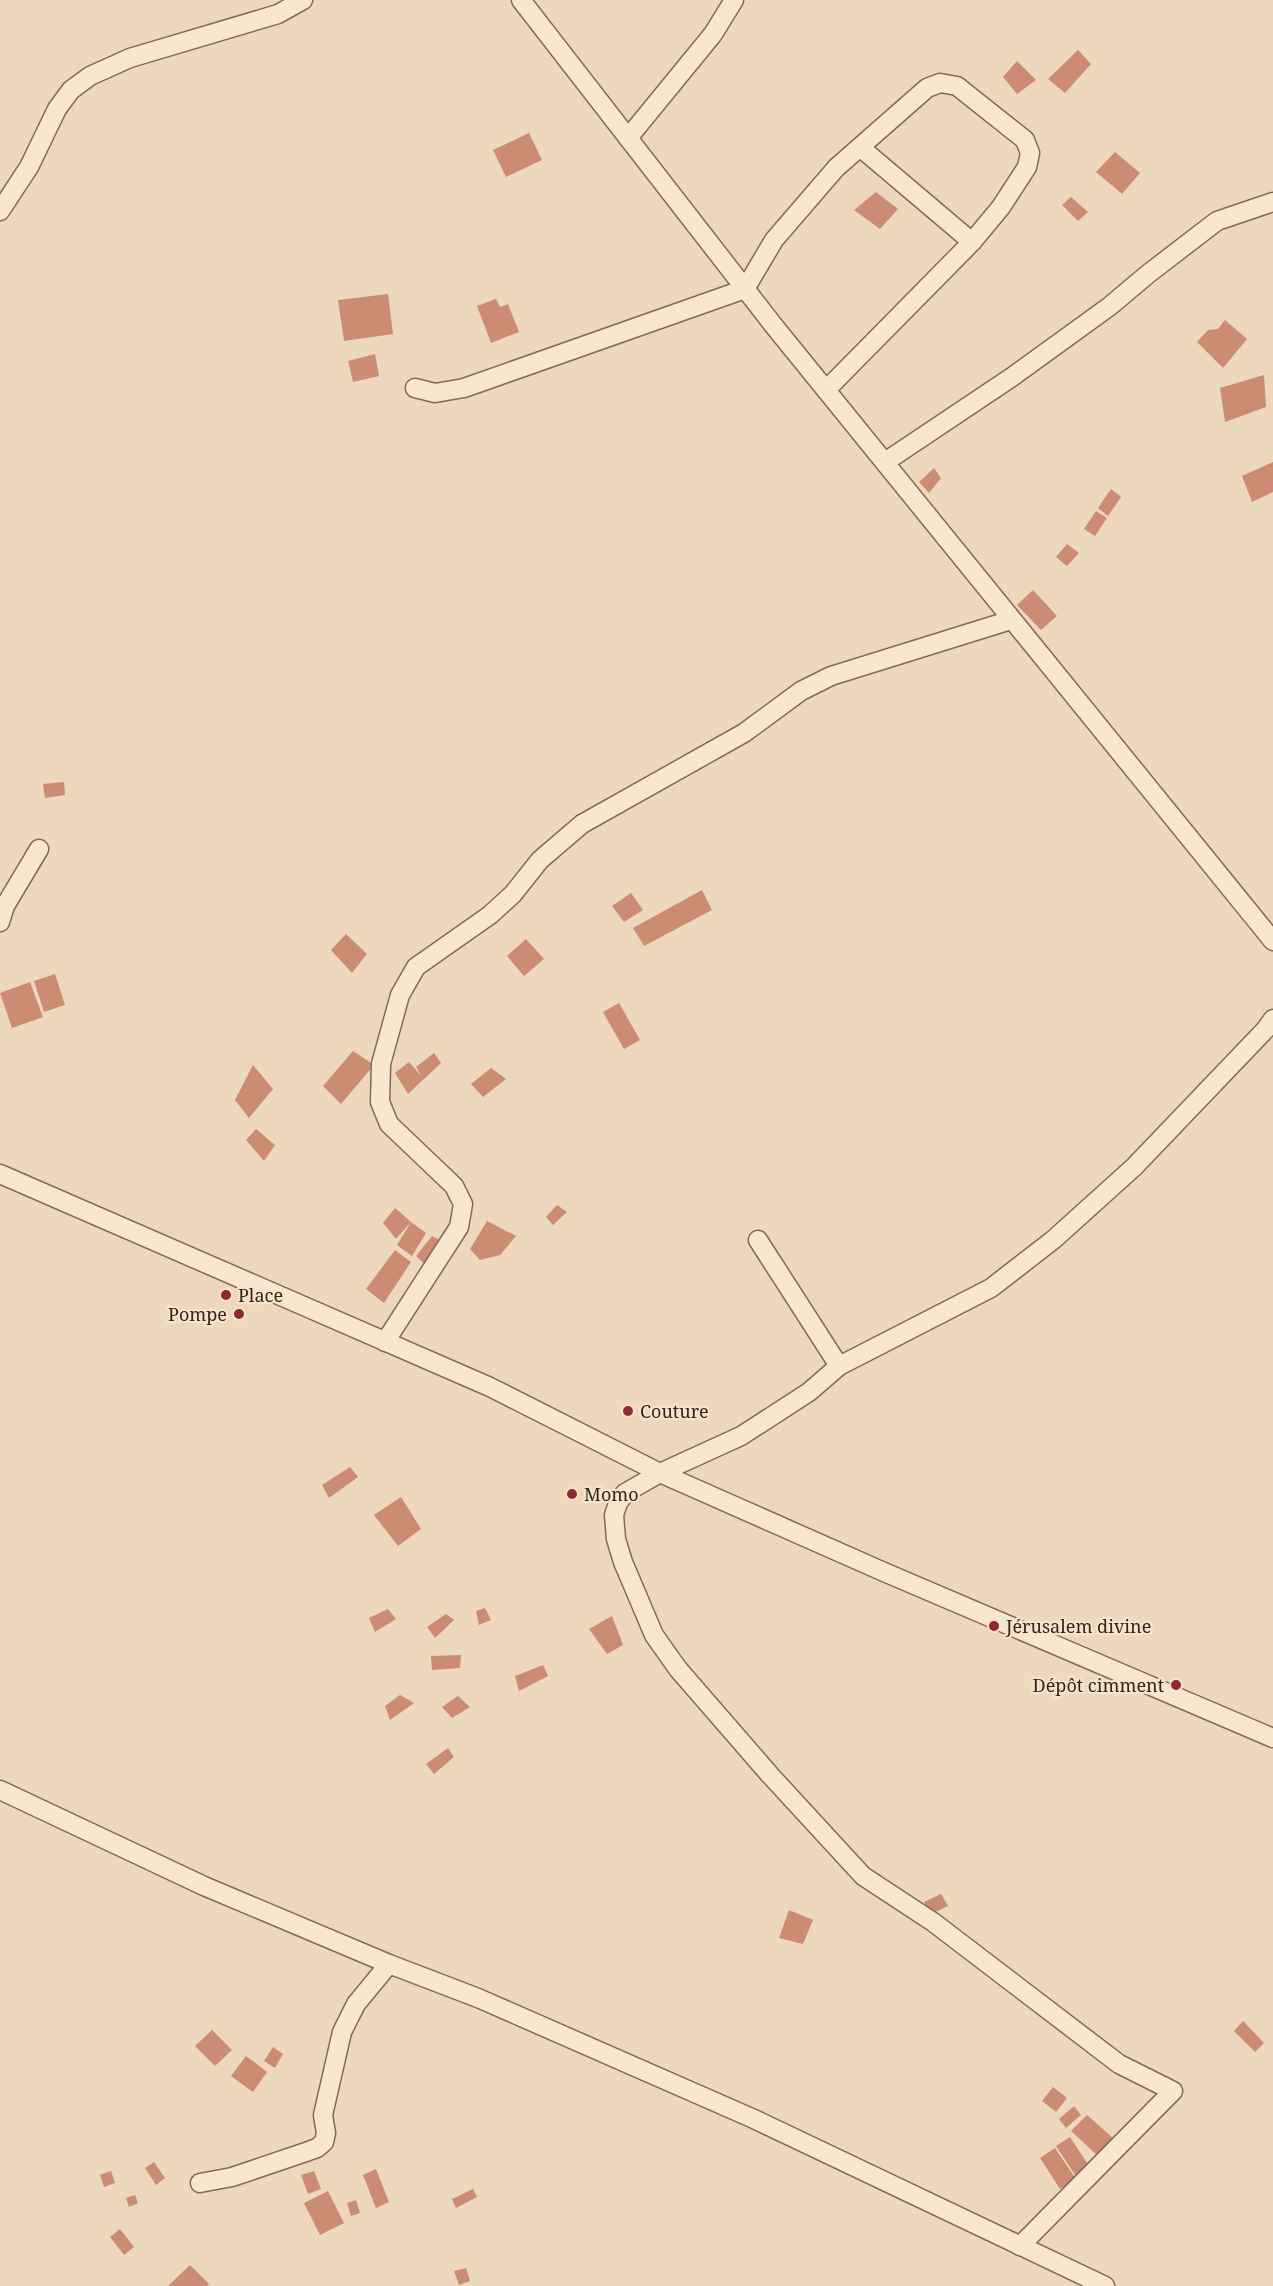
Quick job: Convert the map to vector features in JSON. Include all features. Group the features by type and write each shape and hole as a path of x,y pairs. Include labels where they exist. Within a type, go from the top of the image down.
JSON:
{"street":[{"path":"0,211 29,167 57,109 71,90 90,76 130,58 278,14 303,0"},
{"path":"521,0 826,390 1273,941"},
{"path":"628,138 713,34 734,0"},
{"path":"414,388 435,393 464,388 746,289 774,240 836,168 927,88 940,83 957,86 1025,140 1030,153 1027,167 1001,207 972,242 826,390"},
{"path":"861,148 972,242"},
{"path":"885,462 1012,377 1110,306 1217,221 1273,202"},
{"path":"385,1342 459,1227 463,1204 454,1186 389,1124 380,1102 381,1064 400,995 416,967 490,915 513,894 540,860 582,825 744,733 801,691 831,676 1011,620"},
{"path":"0,922 5,906 39,849"},
{"path":"1020,2246 1173,2091 1119,2064 933,1922 863,1876 770,1775 678,1669 654,1635 623,1562 616,1539 614,1515 625,1492 660,1473 741,1436 809,1392 839,1366 991,1288 1053,1240 1134,1167 1273,1019"},
{"path":"0,1174 490,1387 660,1473 884,1572 1273,1738"},
{"path":"758,1240 839,1366"},
{"path":"0,1790 204,1886 389,1964 478,1998 754,2119 1105,2286"},
{"path":"200,2183 232,2177 317,2148 324,2142 326,2133 323,2115 335,2072 342,2032 356,2004 389,1964"}],"building":[{"path":"1078,50 1091,64 1065,93 1048,79"},
{"path":"1017,61 1036,80 1017,94 1003,77"},
{"path":"529,133 542,160 506,177 493,150"},
{"path":"1115,152 1140,173 1122,194 1096,172"},
{"path":"876,192 898,209 880,229 854,210"},
{"path":"1071,197 1088,212 1078,221 1062,205"},
{"path":"388,294 393,334 344,341 338,300"},
{"path":"496,299 500,307 508,304 519,332 491,343 477,306"},
{"path":"1225,320 1247,339 1223,368 1197,342 1208,330 1218,329"},
{"path":"375,354 379,376 353,382 348,361"},
{"path":"1264,375 1266,407 1225,422 1220,388"},
{"path":"1273,462 1273,492 1252,502 1242,476"},
{"path":"934,468 941,478 929,493 919,482"},
{"path":"1111,489 1121,497 1108,516 1098,508"},
{"path":"1096,511 1107,518 1095,536 1084,529"},
{"path":"1067,544 1079,553 1067,566 1056,557"},
{"path":"1033,590 1057,616 1041,630 1017,605"},
{"path":"64,782 65,795 45,798 43,784"},
{"path":"702,890 712,910 644,946 633,928"},
{"path":"631,893 643,910 624,922 612,906"},
{"path":"346,934 367,954 352,973 331,950"},
{"path":"526,939 544,959 524,976 507,956"},
{"path":"55,974 65,1005 44,1012 34,981"},
{"path":"30,982 43,1017 12,1028 0,993"},
{"path":"619,1003 640,1040 624,1049 603,1012"},
{"path":"353,1051 374,1065 341,1104 323,1086"},
{"path":"434,1053 441,1063 408,1094 395,1073 409,1062 422,1077 416,1067"},
{"path":"253,1065 273,1089 249,1118 235,1100"},
{"path":"491,1068 506,1079 483,1097 471,1084"},
{"path":"256,1129 275,1145 264,1161 246,1140"},
{"path":"557,1205 567,1212 553,1225 546,1217"},
{"path":"395,1208 411,1222 396,1239 383,1223"},
{"path":"487,1221 516,1236 500,1255 480,1260 470,1249"},
{"path":"411,1222 426,1233 412,1256 397,1245"},
{"path":"432,1236 444,1242 427,1266 416,1256"},
{"path":"395,1250 411,1262 384,1303 366,1289"},
{"path":"350,1467 358,1477 329,1498 322,1485"},
{"path":"401,1497 421,1529 398,1546 374,1515"},
{"path":"485,1608 491,1620 479,1625 476,1611"},
{"path":"388,1609 396,1619 375,1632 369,1618"},
{"path":"446,1614 454,1620 435,1638 427,1627"},
{"path":"612,1616 623,1645 607,1654 589,1629"},
{"path":"461,1655 460,1668 432,1670 431,1656"},
{"path":"543,1665 548,1676 519,1691 515,1676"},
{"path":"400,1695 414,1703 390,1720 385,1706"},
{"path":"458,1696 470,1707 452,1718 442,1707"},
{"path":"448,1748 454,1757 434,1774 426,1764"},
{"path":"941,1894 948,1906 931,1914 924,1902"},
{"path":"789,1910 813,1920 803,1944 779,1938"},
{"path":"1243,2021 1264,2043 1255,2052 1234,2031"},
{"path":"212,2030 232,2050 215,2066 195,2046"},
{"path":"273,2047 283,2054 275,2068 264,2061"},
{"path":"246,2056 267,2072 253,2092 231,2076"},
{"path":"1053,2087 1067,2098 1056,2112 1042,2101"},
{"path":"1074,2106 1081,2115 1066,2128 1059,2119"},
{"path":"1087,2115 1113,2138 1097,2155 1071,2131"},
{"path":"1070,2137 1091,2169 1077,2178 1056,2146"},
{"path":"1055,2148 1076,2179 1060,2189 1040,2158"},
{"path":"154,2162 165,2178 156,2185 145,2168"},
{"path":"376,2169 389,2202 376,2208 363,2175"},
{"path":"111,2171 115,2183 104,2187 100,2175"},
{"path":"314,2171 321,2189 308,2194 301,2175"},
{"path":"473,2189 477,2197 456,2208 452,2199"},
{"path":"328,2191 344,2223 320,2235 304,2203"},
{"path":"135,2195 138,2203 129,2207 126,2198"},
{"path":"356,2200 360,2213 351,2216 347,2203"},
{"path":"120,2229 134,2247 124,2255 110,2237"},
{"path":"190,2265 209,2284 207,2286 168,2286"},
{"path":"466,2268 470,2281 459,2285 454,2271"}],"place":[{"name":"Place","path":"226,1295"},
{"name":"Pompe","path":"239,1314"},
{"name":"Couture","path":"628,1411"},
{"name":"Momo","path":"572,1494"},
{"name":"Jérusalem divine","path":"994,1626"},
{"name":"Dépôt cimment","path":"1176,1685"}]}
